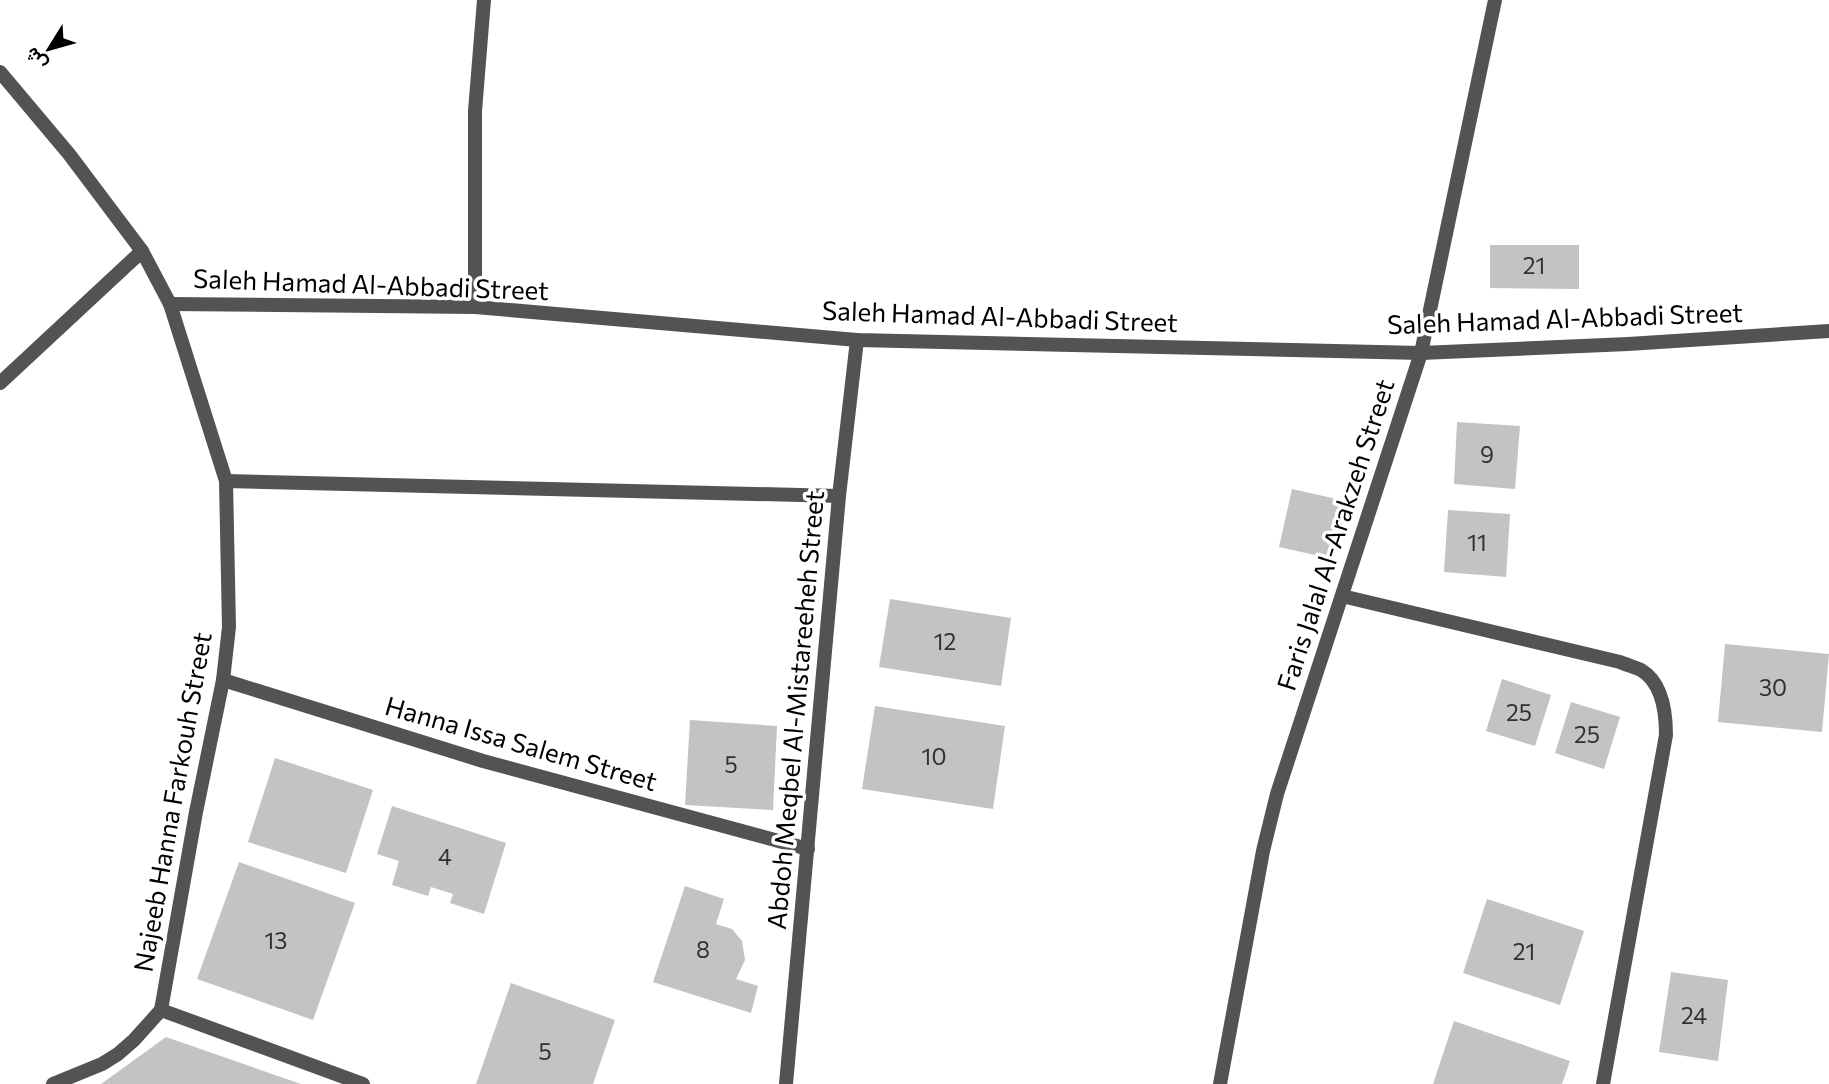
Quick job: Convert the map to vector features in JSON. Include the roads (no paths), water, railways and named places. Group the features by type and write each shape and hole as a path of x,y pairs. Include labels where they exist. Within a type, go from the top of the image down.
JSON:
{"street":[{"path":"475,307 475,111 484,0"},
{"name":"Faris Jalal Al-Arakzeh Street","path":"1220,1084 1251,915 1277,794 1421,353 1495,0"},
{"name":"Najeeb Hanna Farkouh Street","path":"0,72 69,155 142,251 170,304 226,481 229,627 223,680 196,812 162,1010 134,1040 102,1065 53,1084"},
{"path":"0,383 142,251"},
{"name":"Saleh Hamad Al-Abbadi Street","path":"170,304 475,307 857,340 1421,353 1628,344 1829,331"},
{"name":"Abdoh Meqbel Al-Mistareeheh Street","path":"786,1084 839,496 857,340"},
{"path":"226,481 839,496"},
{"path":"1342,596 1620,662 1643,671 1657,688 1666,710 1666,735 1603,1084"},
{"name":"Hanna Issa Salem Street","path":"223,680 483,761 808,849"},
{"path":"162,1010 363,1084"}]}
